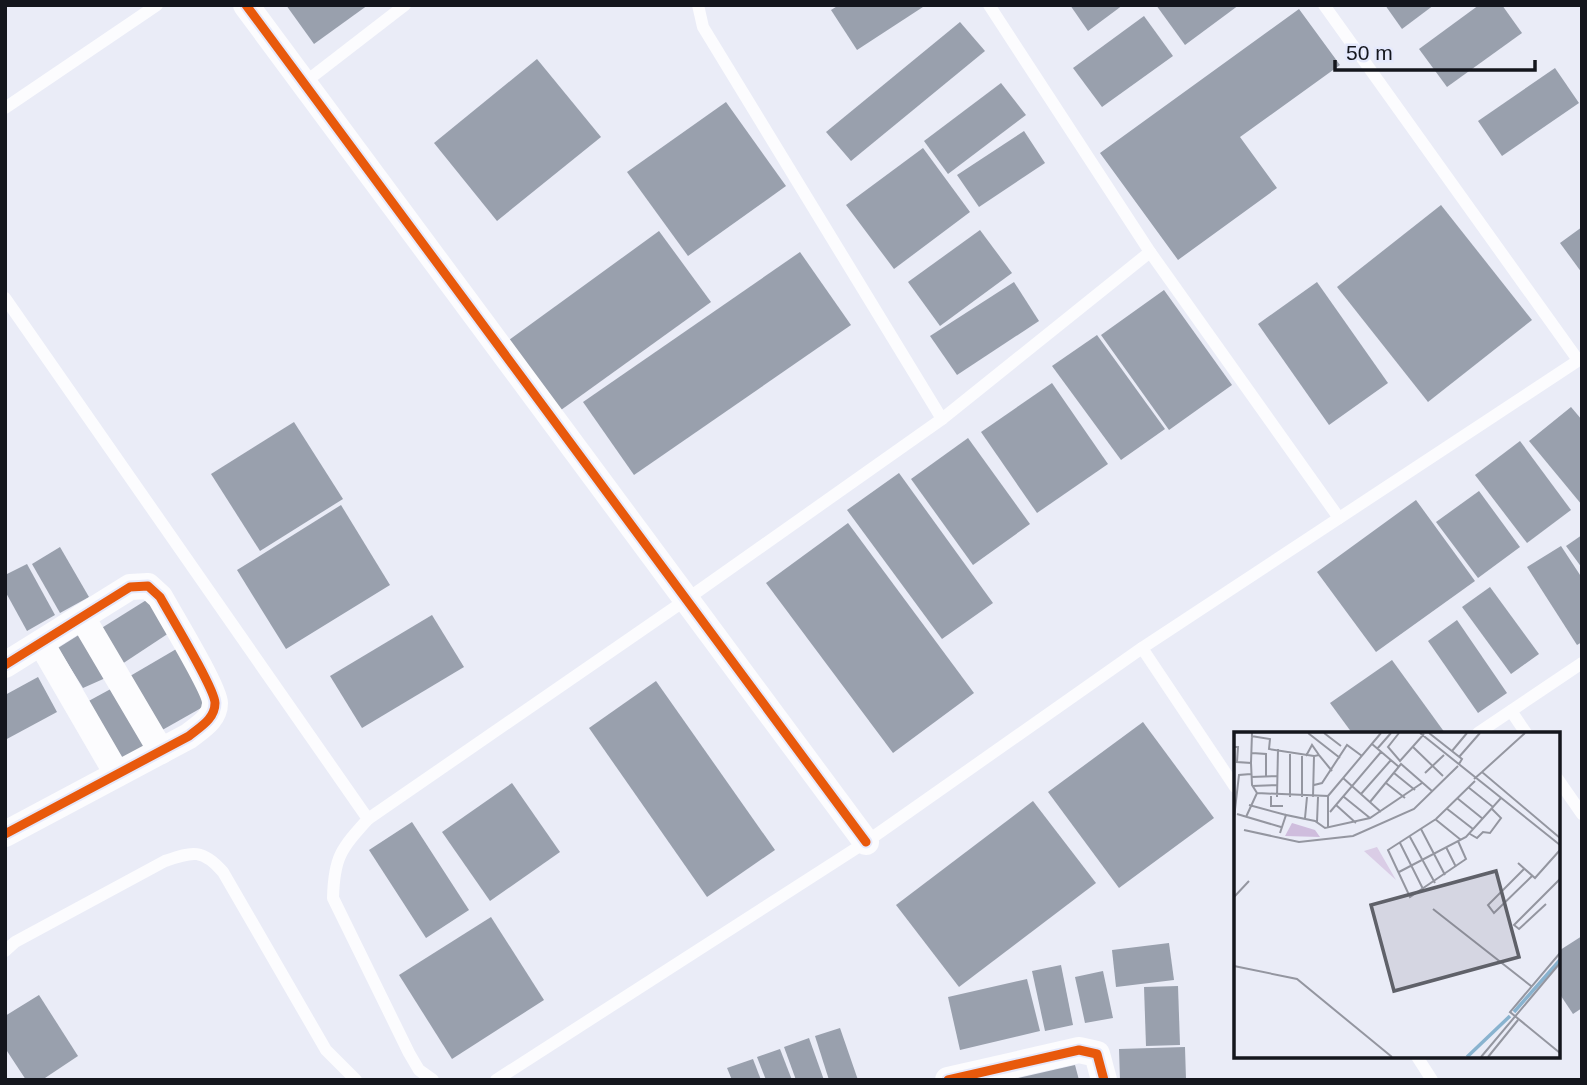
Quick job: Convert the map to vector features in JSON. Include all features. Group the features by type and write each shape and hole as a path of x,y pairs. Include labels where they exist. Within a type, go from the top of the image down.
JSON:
{"street":[{"path":"246,5 866,842"},
{"path":"5,665 131,587 148,586 160,597 209,686 215,702 211,718 189,736 5,834"},
{"path":"82,617 161,751"},
{"path":"41,643 117,774"},
{"path":"948,1080 1079,1050 1097,1054 1104,1080"}],"lane":[{"path":"5,108 157,5"},
{"path":"304,83 405,5"},
{"path":"698,5 703,27 942,419"},
{"path":"989,5 1150,253 1339,518"},
{"path":"496,1080 866,842 1142,648 1580,359 1324,5"},
{"path":"433,1080 419,1070 409,1053 333,898 333,877 342,848 368,819 942,419 1150,253"},
{"path":"5,299 368,819"},
{"path":"1142,648 1234,786"},
{"path":"1480,732 1582,663"},
{"path":"1511,711 1525,732"},
{"path":"1559,781 1582,814"},
{"path":"5,951 15,942 165,861 197,852 212,859 223,872 326,1049 356,1080"},
{"path":"1417,1057 1432,1080"}],"building":[{"path":"286,5 368,5 314,44"},
{"path":"839,5 926,5 857,50 831,10"},
{"path":"1070,5 1123,5 1088,31"},
{"path":"1156,5 1239,5 1185,45"},
{"path":"1385,5 1434,5 1402,29"},
{"path":"1479,5 1502,5 1522,33 1447,87 1419,49"},
{"path":"1299,9 1340,65 1240,137 1277,188 1178,260 1100,153"},
{"path":"1144,16 1173,56 1102,107 1073,68"},
{"path":"960,22 985,51 851,161 826,132"},
{"path":"537,59 601,137 497,221 434,143"},
{"path":"1555,68 1579,103 1502,156 1478,121"},
{"path":"1001,83 1026,115 948,174 924,141"},
{"path":"726,102 786,186 688,256 627,172"},
{"path":"1024,131 1045,163 979,207 957,175"},
{"path":"923,148 970,212 894,269 846,205"},
{"path":"1441,205 1532,320 1428,402 1337,287"},
{"path":"1582,227 1582,273 1560,243"},
{"path":"980,230 1012,273 940,326 908,282"},
{"path":"659,231 711,302 561,410 509,340"},
{"path":"800,252 851,325 634,475 583,402"},
{"path":"1014,282 1039,321 957,375 930,336"},
{"path":"1317,282 1388,383 1329,425 1258,324"},
{"path":"1164,290 1232,385 1169,430 1101,335"},
{"path":"1097,335 1165,429 1121,460 1052,366"},
{"path":"1052,383 1108,464 1037,513 981,432"},
{"path":"1571,407 1582,420 1582,505 1529,441"},
{"path":"294,422 343,499 260,551 211,474"},
{"path":"968,438 1030,524 973,565 911,479"},
{"path":"1520,441 1571,510 1527,543 1475,475"},
{"path":"899,473 993,603 942,639 847,510"},
{"path":"1479,491 1520,547 1478,578 1436,522"},
{"path":"1416,500 1475,581 1376,652 1317,572"},
{"path":"341,505 390,585 286,649 237,570"},
{"path":"848,523 974,693 893,753 766,583"},
{"path":"1582,535 1582,568 1566,546"},
{"path":"1561,546 1582,578 1582,642 1577,645 1527,567"},
{"path":"60,547 89,597 60,613 32,564"},
{"path":"27,564 55,615 27,631 5,591 5,575"},
{"path":"1490,587 1539,654 1511,674 1462,607"},
{"path":"148,599 169,633 122,664 100,629"},
{"path":"432,615 464,667 362,728 330,676"},
{"path":"1457,620 1507,693 1478,713 1428,641"},
{"path":"85,631 110,676 83,688 58,648"},
{"path":"178,648 210,703 157,733 125,679"},
{"path":"1392,660 1444,732 1351,732 1330,703"},
{"path":"38,677 57,712 5,740 5,695"},
{"path":"656,681 775,850 707,897 589,728"},
{"path":"118,685 151,744 118,762 85,703"},
{"path":"1143,722 1214,818 1119,888 1048,792"},
{"path":"512,783 560,852 490,901 442,832"},
{"path":"1033,801 1096,883 959,987 896,905"},
{"path":"412,822 469,910 426,938 369,850"},
{"path":"491,917 544,1000 452,1059 399,975"},
{"path":"1582,936 1582,1008 1573,1014 1559,993 1559,951"},
{"path":"1169,943 1174,980 1116,987 1112,950"},
{"path":"1061,965 1073,1025 1045,1031 1032,971"},
{"path":"1103,971 1113,1018 1085,1023 1075,977"},
{"path":"1027,979 1040,1031 960,1050 948,997"},
{"path":"1178,986 1180,1045 1146,1046 1144,987"},
{"path":"39,995 78,1056 42,1080 26,1080 5,1048 5,1016"},
{"path":"840,1028 858,1080 829,1080 815,1036"},
{"path":"809,1038 824,1080 796,1080 784,1047"},
{"path":"1185,1047 1186,1080 1120,1080 1119,1049"},
{"path":"780,1049 792,1080 766,1080 757,1057"},
{"path":"753,1059 761,1080 732,1080 727,1068"},
{"path":"1075,1065 1079,1080 1014,1080 1014,1079"}],"cycle path":[{"path":"246,5 866,842"},
{"path":"5,665 130,587 148,586 160,597 182,635 208,683 215,703 210,718 189,736 5,834"},
{"path":"948,1080 1079,1050 1097,1054 1104,1080"}]}
